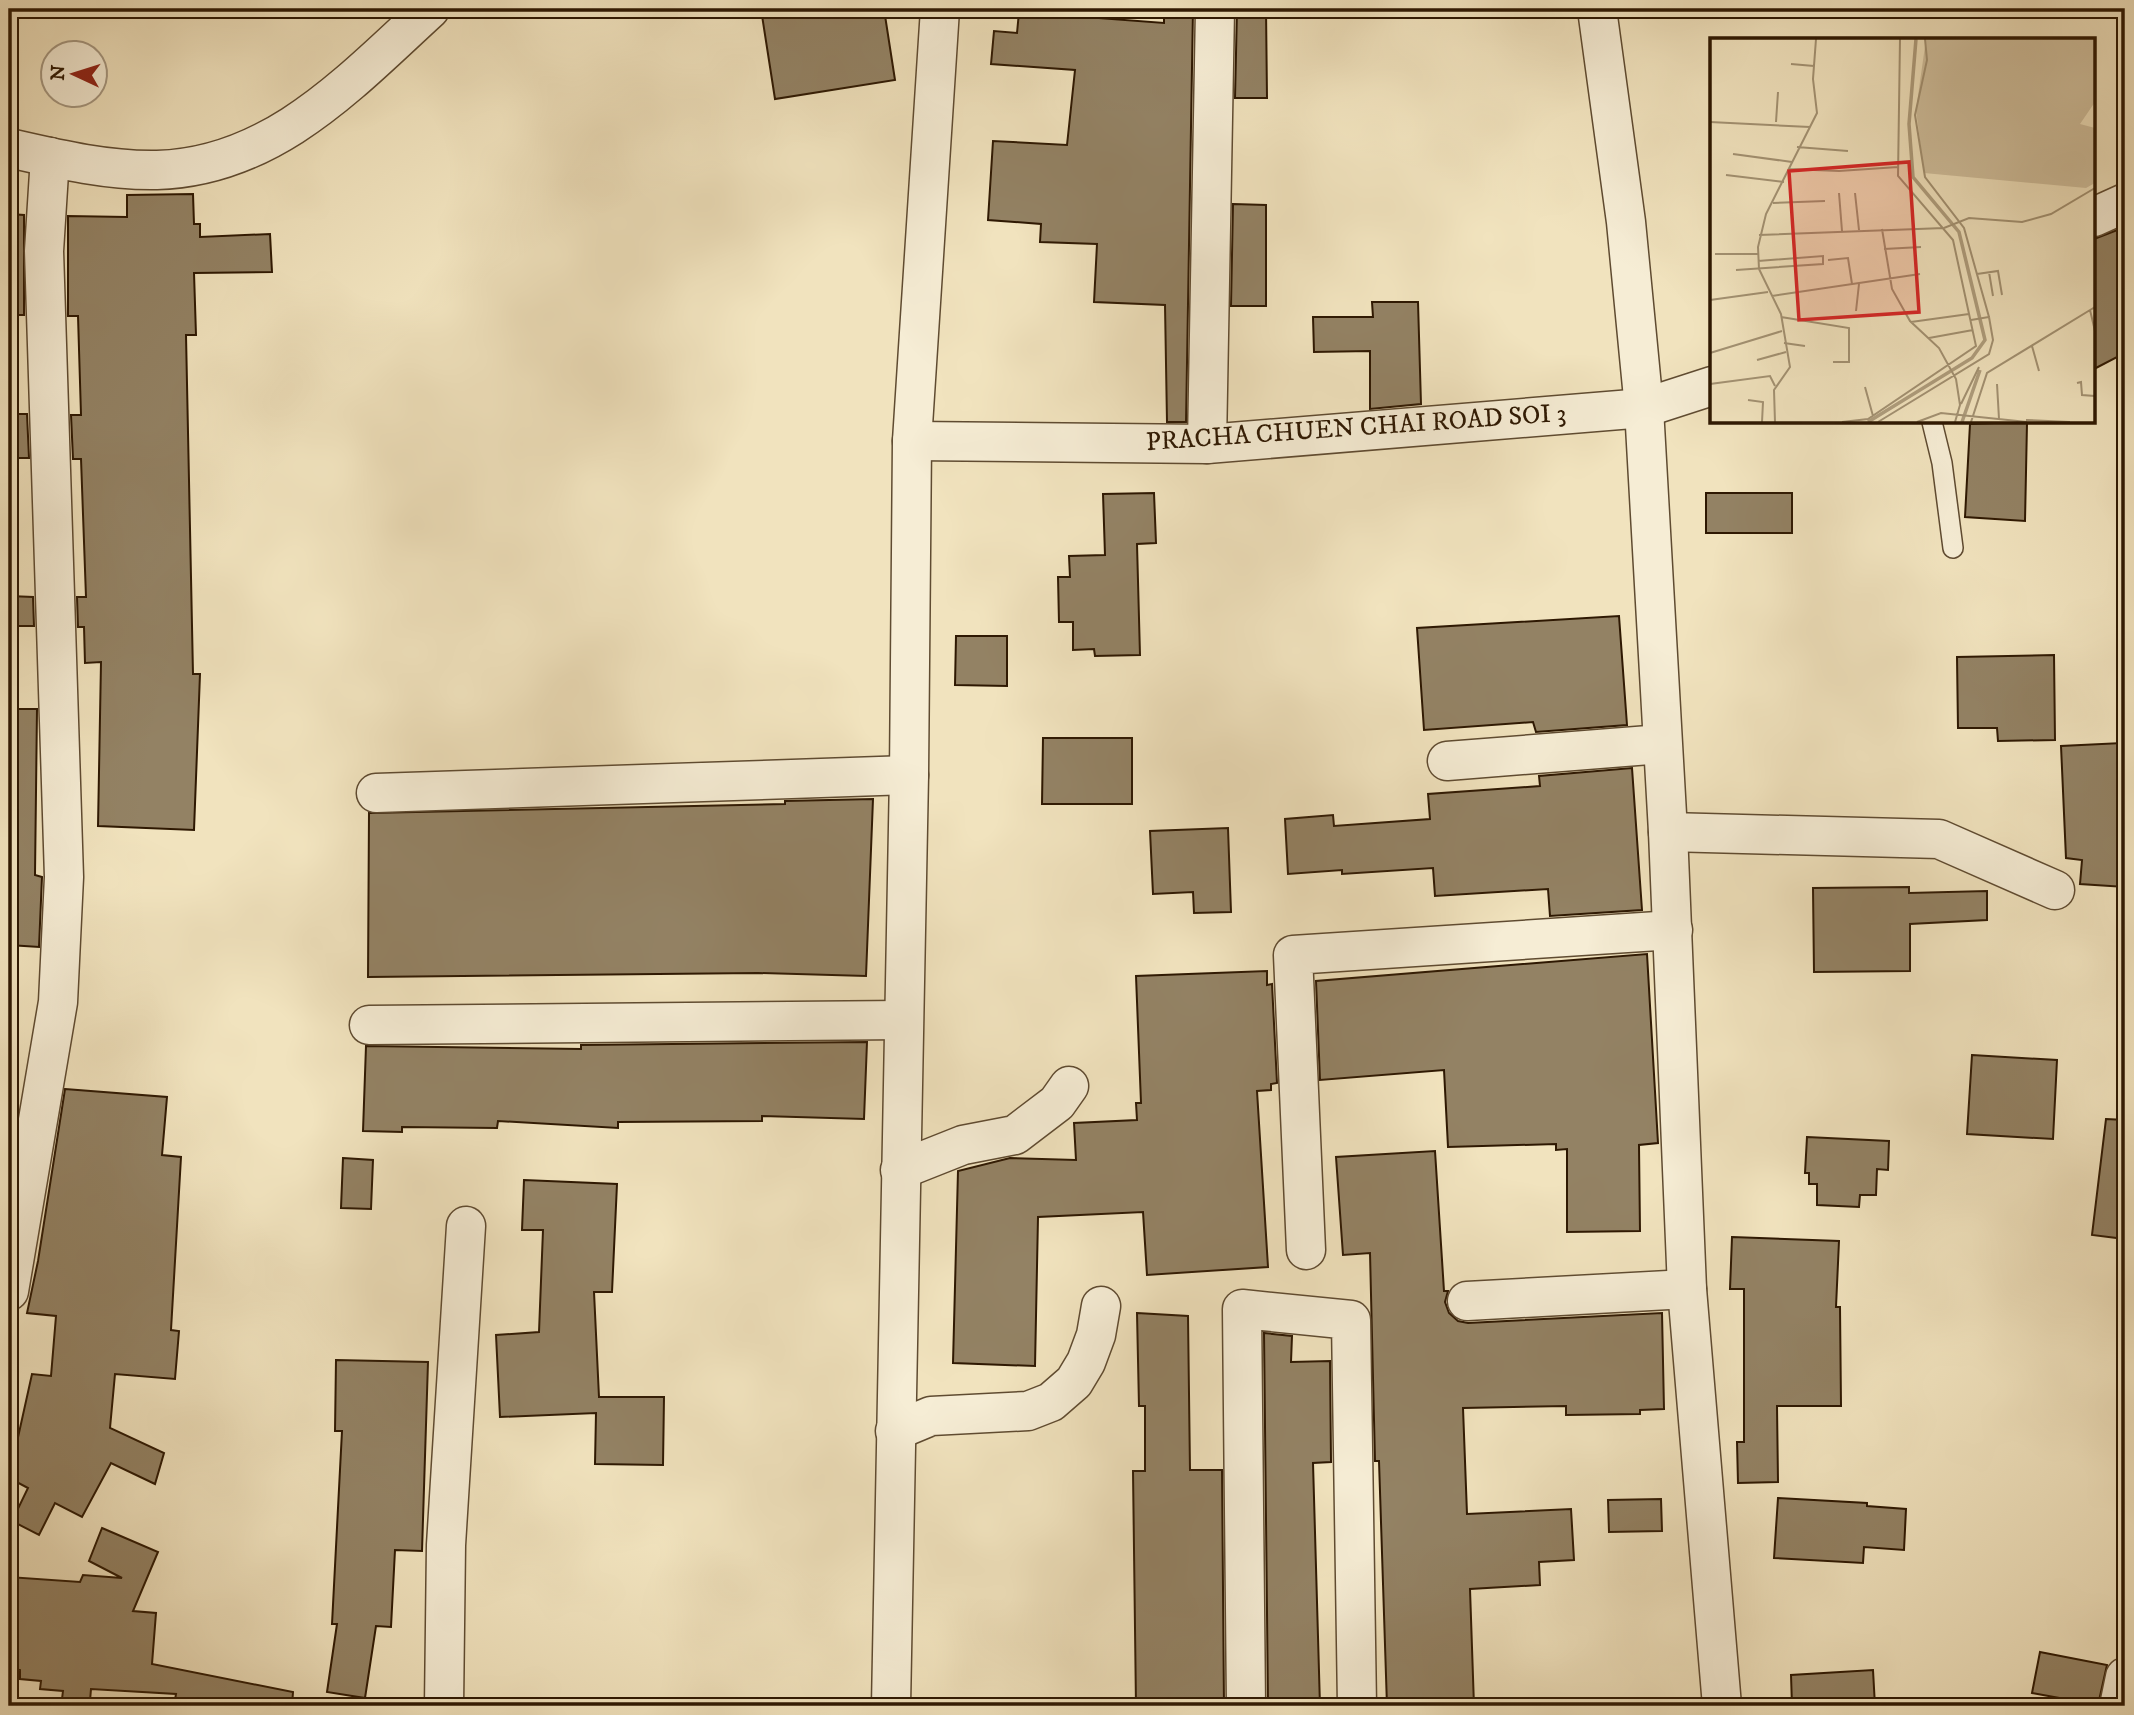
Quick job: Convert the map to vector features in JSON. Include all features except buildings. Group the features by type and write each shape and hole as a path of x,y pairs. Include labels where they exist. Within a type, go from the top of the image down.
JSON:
{"street":[{"path":"9,148 50,157 156,170 207,163 248,150 289,130 430,9"},
{"path":"891,1706 909,775 912,441 940,9"},
{"path":"1207,444 1215,9"},
{"path":"1597,9 1626,222 1644,408 1673,930 1687,1289 1722,1706"},
{"path":"9,1291 58,1002 64,877 44,251 50,157"},
{"path":"2096,217 2125,203"},
{"name":"PRACHA CHUEN CHAI ROAD SOI 3","path":"912,441 1207,444 1644,408 1710,387"},
{"path":"1447,761 1662,744"},
{"path":"376,793 909,775"},
{"path":"1668,832 1939,839 2055,890"},
{"path":"1306,1250 1293,955 1673,930"},
{"path":"369,1025 903,1020"},
{"path":"900,1170 962,1145 1016,1135 1050,1109 1069,1086"},
{"path":"443,1706 446,1545 466,1226"},
{"path":"1467,1301 1687,1289"},
{"path":"895,1431 931,1416 1028,1411 1051,1402 1074,1382 1086,1363 1096,1335 1101,1306"},
{"path":"1246,1706 1242,1309 1351,1320 1357,1706"},
{"path":"2119,1706 2125,1677"}],"lane":[{"path":"1932,424 1942,463 1953,548"}]}
